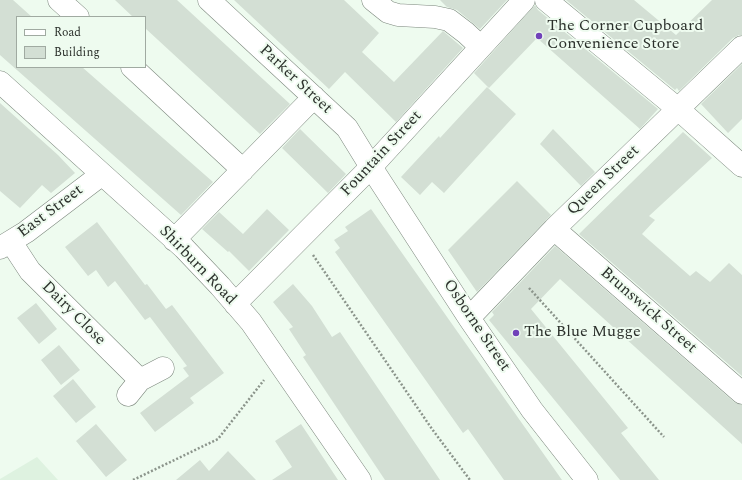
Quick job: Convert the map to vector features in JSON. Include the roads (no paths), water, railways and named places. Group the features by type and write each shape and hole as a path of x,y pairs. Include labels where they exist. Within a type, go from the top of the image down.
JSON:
{"street":[{"path":"60,0 77,16"},
{"name":"Parker Street","path":"209,0 347,128 371,168"},
{"path":"373,0 388,12 398,15 435,17 449,20 481,47"},
{"name":"Fountain Street","path":"235,304 371,168 524,0"},
{"path":"546,0 678,109 742,166"},
{"name":"Queen Street","path":"469,318 554,229 742,47"},
{"path":"133,68 243,170"},
{"name":"Shirburn Road","path":"0,82 174,240 220,286 251,322 360,480"},
{"path":"174,240 314,97"},
{"name":"Osborne Street","path":"371,168 469,318 532,410 587,480"},
{"name":"East Street","path":"6,245 26,232 101,175"},
{"name":"Brunswick Street","path":"554,229 742,393"},
{"name":"Dairy Close","path":"6,245 134,388 163,368"}],"place":[{"name":"The Corner Cupboard Convenience Store","path":"539,36"},
{"name":"The Blue Mugge","path":"516,333"}]}
